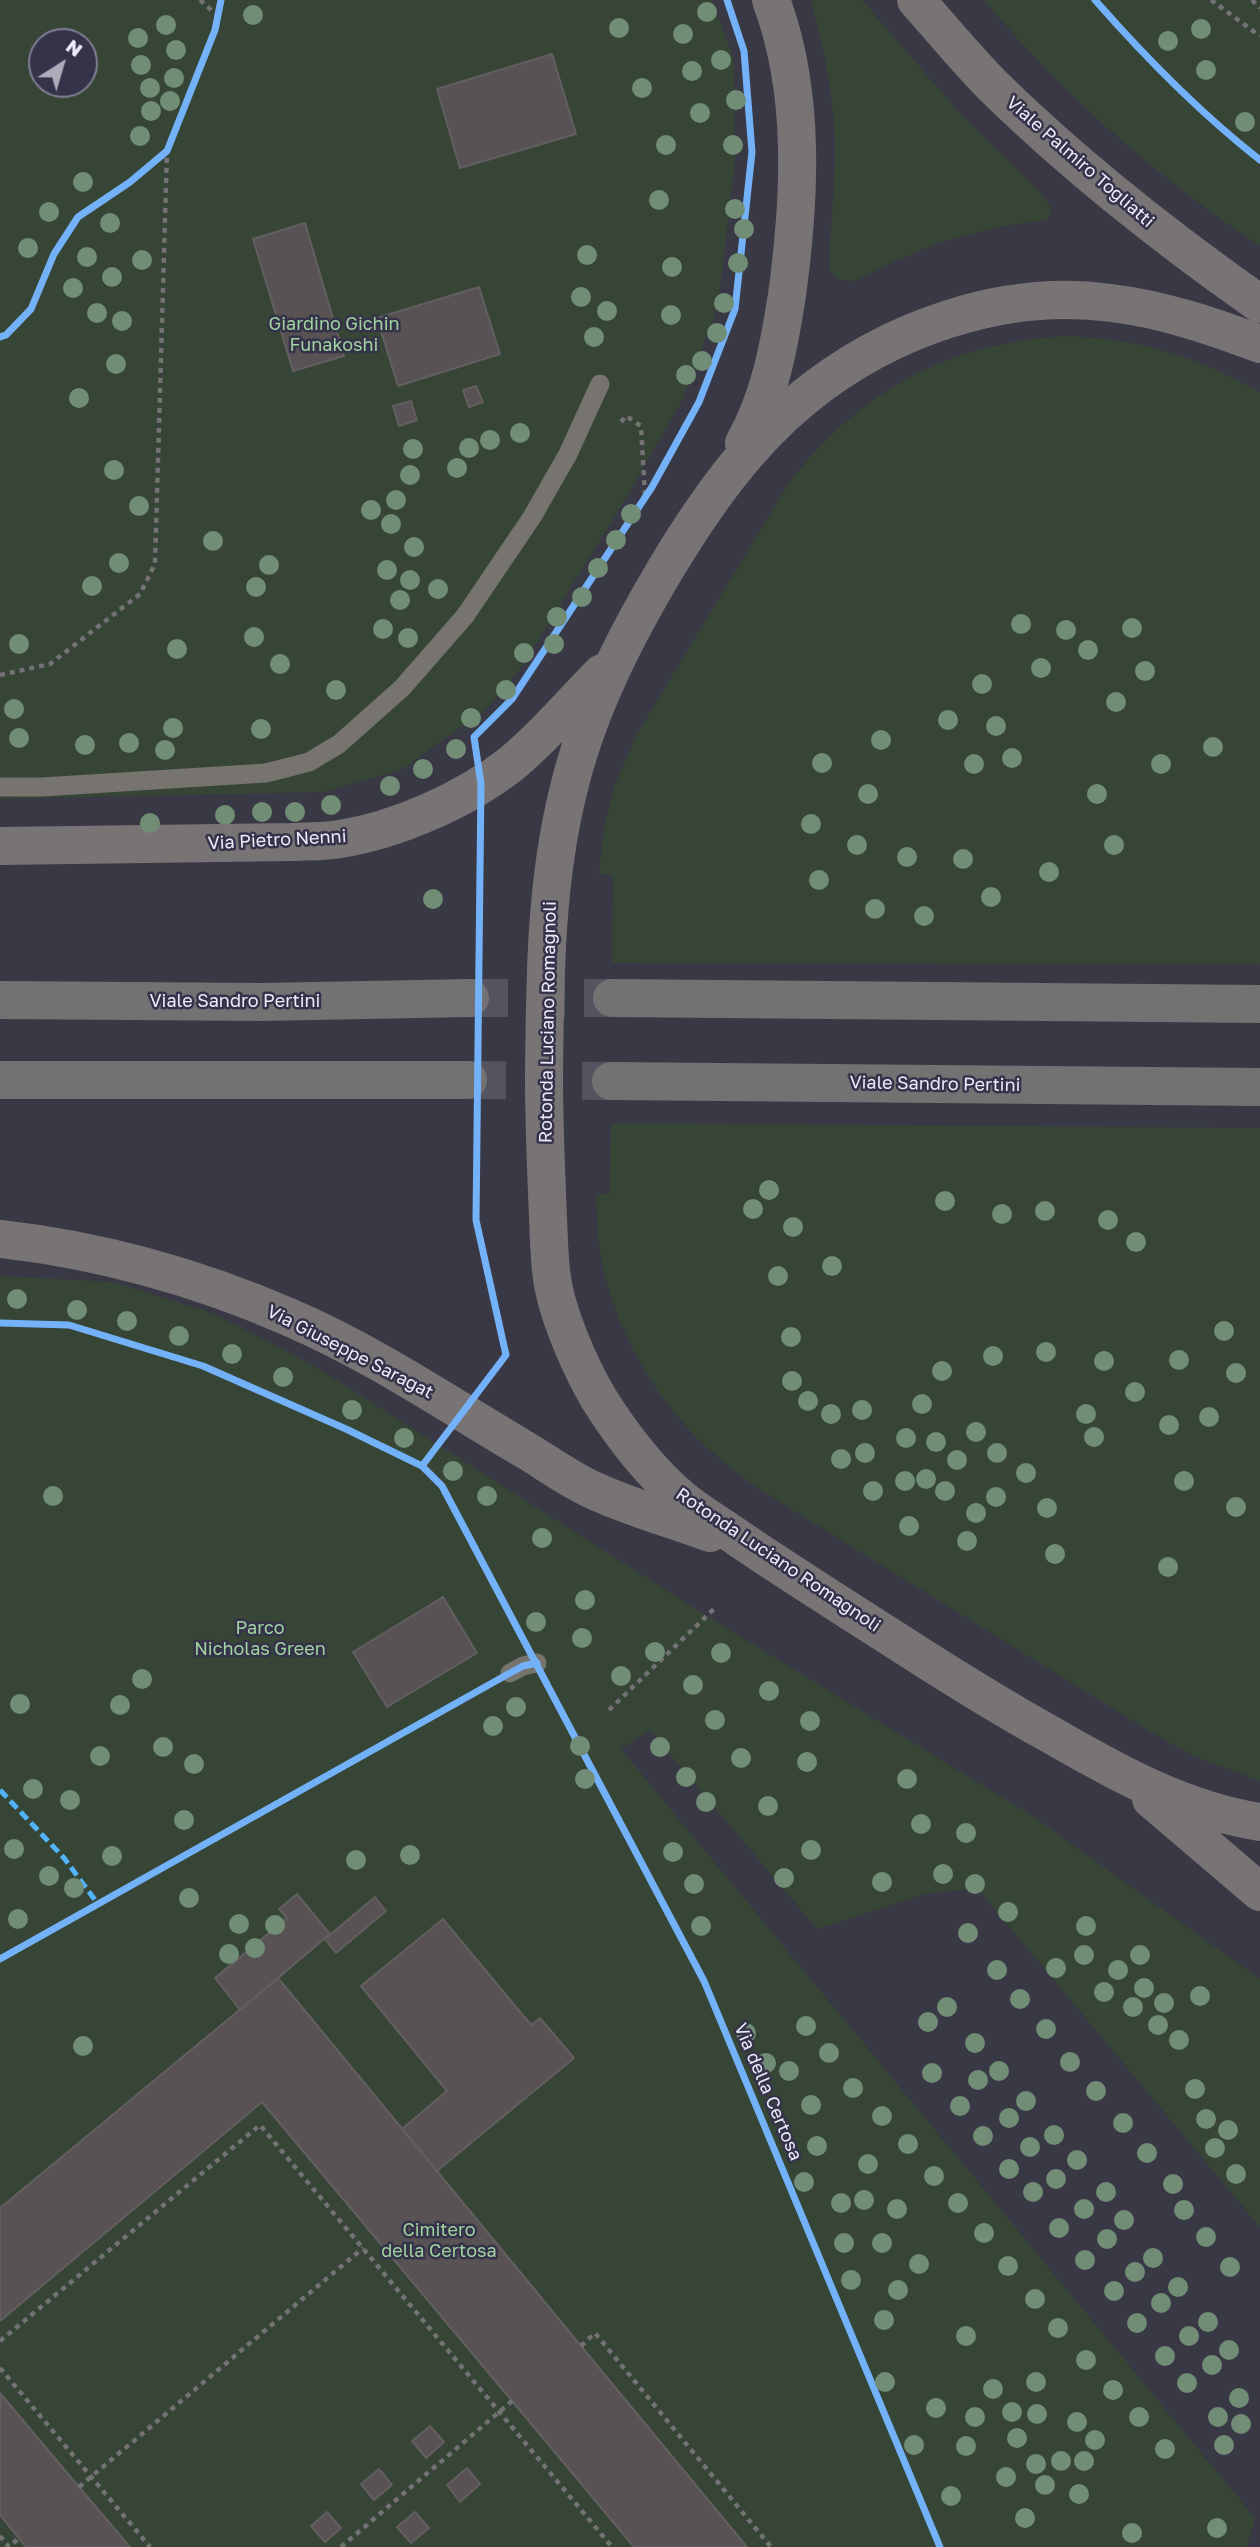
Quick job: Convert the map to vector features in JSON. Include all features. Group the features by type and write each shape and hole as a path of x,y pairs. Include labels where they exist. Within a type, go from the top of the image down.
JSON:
{"highway":[{"name":"Viale Sandro Pertini","path":"0,1000 261,1002 470,998"},
{"path":"611,998 1260,1004"},
{"path":"0,1080 468,1080"},
{"name":"Viale Sandro Pertini","path":"611,1081 1260,1087"}],"main road":[{"path":"719,487 750,433 764,401 776,360 792,259 797,165 793,91 786,52 771,0"},
{"name":"Viale Palmiro Togliatti","path":"916,0 994,87 1091,176 1183,250 1260,304"},
{"name":"Rotonda Luciano Romagnoli","path":"1260,344 1166,314 1110,302 1062,300 1016,304 973,312 930,325 879,347 839,371 799,401 754,446 719,487 667,568 618,656 583,738 569,786 552,873 544,1151 552,1279 568,1334 600,1400 638,1452 681,1498 757,1551 980,1695 1125,1777 1192,1806 1260,1822"},
{"name":"Via Pietro Nenni","path":"0,846 292,842 339,839 379,830 414,818 445,803 481,784 510,764 535,742 618,656"},
{"name":"Via Giuseppe Saragat","path":"0,1239 44,1244 135,1264 211,1287 292,1318 414,1381 594,1491 757,1551"},
{"path":"1125,1777 1260,1892"}],"lane":[{"path":"0,787 266,774 309,762 339,744 402,688 465,616 532,517 568,454 600,384"},
{"path":"510,1673 537,1663"}],"path":[{"path":"200,0 218,15"},
{"path":"1212,0 1260,36"},
{"path":"1252,0 1260,8"},
{"path":"0,675 50,664 140,594 155,564 167,151 172,139"},
{"path":"158,159 167,151"},
{"path":"641,426 645,496"},
{"path":"638,508 652,487"},
{"path":"609,1710 718,1606"},
{"path":"0,2342 260,2125 612,2547"},
{"path":"79,2487 363,2248"},
{"path":"580,2346 596,2333 771,2547"},
{"path":"0,2368 150,2547"},
{"path":"341,2547 512,2401"},
{"path":"0,2536 9,2547 19,2538"}],"green space":[{"name":"Giardino Gichin Funakoshi","path":"0,0 712,0 734,59 735,161 718,306 682,400 625,500 521,668 484,711 401,770 324,792 0,799"},
{"path":"811,0 862,0 958,111 1043,195 1052,209 1047,220 998,227 941,242 855,281 839,280 830,270 835,170 834,117 825,58"},
{"path":"984,0 1260,0 1260,246 1185,192 1113,133 1046,69"},
{"path":"1068,336 1121,341 1167,352 1212,368 1260,392 1260,964 612,963 613,875 599,874 604,829 614,787 637,734 787,486 844,423 876,398 910,378 946,361 984,349 1025,340"},
{"path":"611,1123 1260,1128 1260,1781 1192,1755 1151,1732 754,1486 693,1434 675,1414 644,1369 619,1320 603,1269 596,1194 610,1194"},
{"path":"0,1276 113,1282 215,1314 316,1367 699,1611 1031,1815 1260,1979 1260,2227 977,1888 926,1894 817,1929 650,1730 621,1749 1255,2518 1247,2547 0,2547"}],"building":[{"path":"552,54 576,134 460,168 437,89"},
{"path":"305,223 344,356 293,371 253,239"},
{"path":"479,287 500,354 398,386 377,318"},
{"path":"476,386 483,402 469,407 463,390"},
{"path":"411,401 417,420 399,426 393,406"},
{"path":"443,1597 477,1653 387,1707 353,1652"},
{"path":"297,1894 330,1934 240,2010 215,1978 287,1918 279,1909"},
{"path":"375,1897 386,1911 336,1953 325,1939"},
{"path":"443,1919 531,2025 540,2018 574,2058 437,2171 402,2129 447,2091 361,1986"},
{"path":"278,1978 747,2547 634,2547 262,2102 0,2321 0,2208"},
{"path":"0,2393 130,2547 26,2547 0,2515"},
{"path":"430,2426 444,2442 426,2458 412,2441"},
{"path":"467,2468 480,2484 460,2502 447,2485"},
{"path":"379,2469 392,2485 374,2500 361,2484"},
{"path":"327,2512 341,2528 325,2542 311,2526"},
{"path":"415,2512 429,2528 411,2543 397,2527"}],"tunnel":[{"path":"470,998 612,998"},
{"path":"468,1080 611,1081"}],"marked path":[{"path":"0,1790 64,1858 98,1904"}],"cycle path":[{"path":"0,337 6,335 31,309 54,254 78,217 130,182 167,151 215,30 221,0"},
{"path":"422,1466 506,1355 476,1220 481,784 474,737 512,699 652,487 699,402 735,309 752,152 744,51 727,0"},
{"path":"1095,0 1174,84 1260,160"},
{"name":"Via della Certosa","path":"0,1323 69,1325 203,1366 422,1466 442,1486 704,1981 940,2547"},
{"path":"0,1959 510,1673 537,1663"}],"park label":[{"name":"Parco Nicholas Green","path":"260,1638"},
{"name":"Cimitero della Certosa","path":"439,2240"}]}
